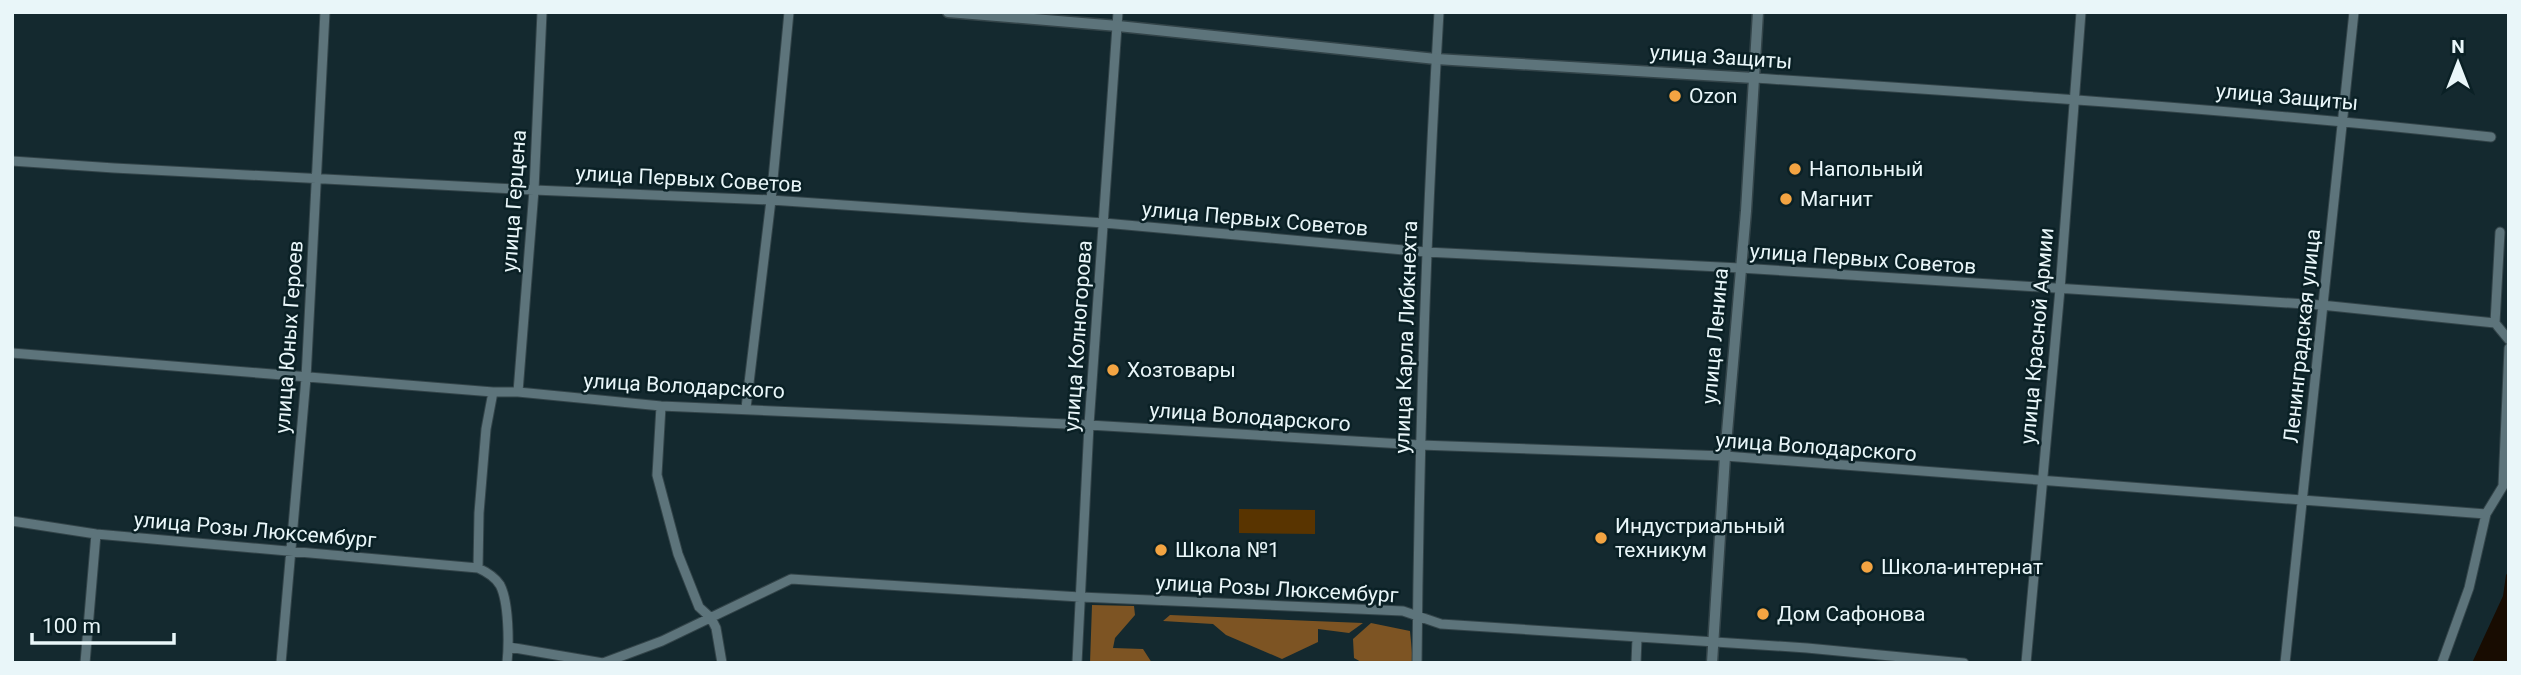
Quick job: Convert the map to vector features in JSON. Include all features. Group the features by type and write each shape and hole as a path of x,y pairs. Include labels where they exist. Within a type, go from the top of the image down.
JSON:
{"street":[{"name":"улица Юных Героев","path":"281,663 306,378 325,12"},
{"name":"улица Герцена","path":"518,392 534,190 542,12"},
{"path":"746,408 771,200 789,12"},
{"name":"улица Защиты","path":"948,12 1118,26 1436,59 2074,98 2491,137"},
{"name":"улица Колногорова","path":"1077,663 1089,425 1118,12"},
{"name":"улица Карла Либкнехта","path":"1417,663 1426,252 1439,12"},
{"name":"улица Ленина","path":"1712,663 1758,12"},
{"name":"улица Красной Армии","path":"2026,663 2060,289 2081,12"},
{"name":"Ленинградская улица","path":"2284,663 2354,12"},
{"name":"улица Первых Советов","path":"12,161 114,169 771,200 1104,223 1426,252 1740,268 2321,305 2495,323"},
{"path":"2500,232 2495,323 2509,340"},
{"path":"2442,663 2469,588 2486,514 2503,486 2509,348"},
{"name":"улица Володарского","path":"12,353 306,378 518,392 661,406 1089,425 1420,445 1725,456 2486,514"},
{"path":"478,569 479,513 486,429 493,392"},
{"path":"661,406 657,475 678,554 699,607 716,628 722,663"},
{"name":"улица Розы Люксембург","path":"12,521 96,534 478,569 492,576 504,594 509,647 603,663 663,641 791,579 1080,597 1403,611 1441,624 1807,648 1964,663"},
{"path":"85,663 96,534"},
{"path":"1636,663 1637,638"},
{"path":"507,663 509,647"}],"shaded area":[{"path":"1239,509 1315,510 1315,534 1239,533"},
{"path":"2509,571 2509,663 2472,663 2503,596"},
{"path":"1092,605 1134,606 1135,615 1115,638 1113,648 1143,649 1152,663 1090,663"},
{"path":"1170,615 1363,623 1349,633 1318,629 1318,642 1282,659 1226,635 1213,624 1163,621"},
{"path":"1371,623 1410,631 1413,663 1363,663 1354,658 1353,639"}],"place":[{"name":"Ozon","path":"1675,96"},
{"name":"Напольный","path":"1795,169"},
{"name":"Магнит","path":"1786,199"},
{"name":"Хозтовары","path":"1113,370"},
{"name":"Индустриальный техникум","path":"1601,538"},
{"name":"Школа №1","path":"1161,550"},
{"name":"Школа-интернат","path":"1867,567"},
{"name":"Дом Сафонова","path":"1763,614"}]}
